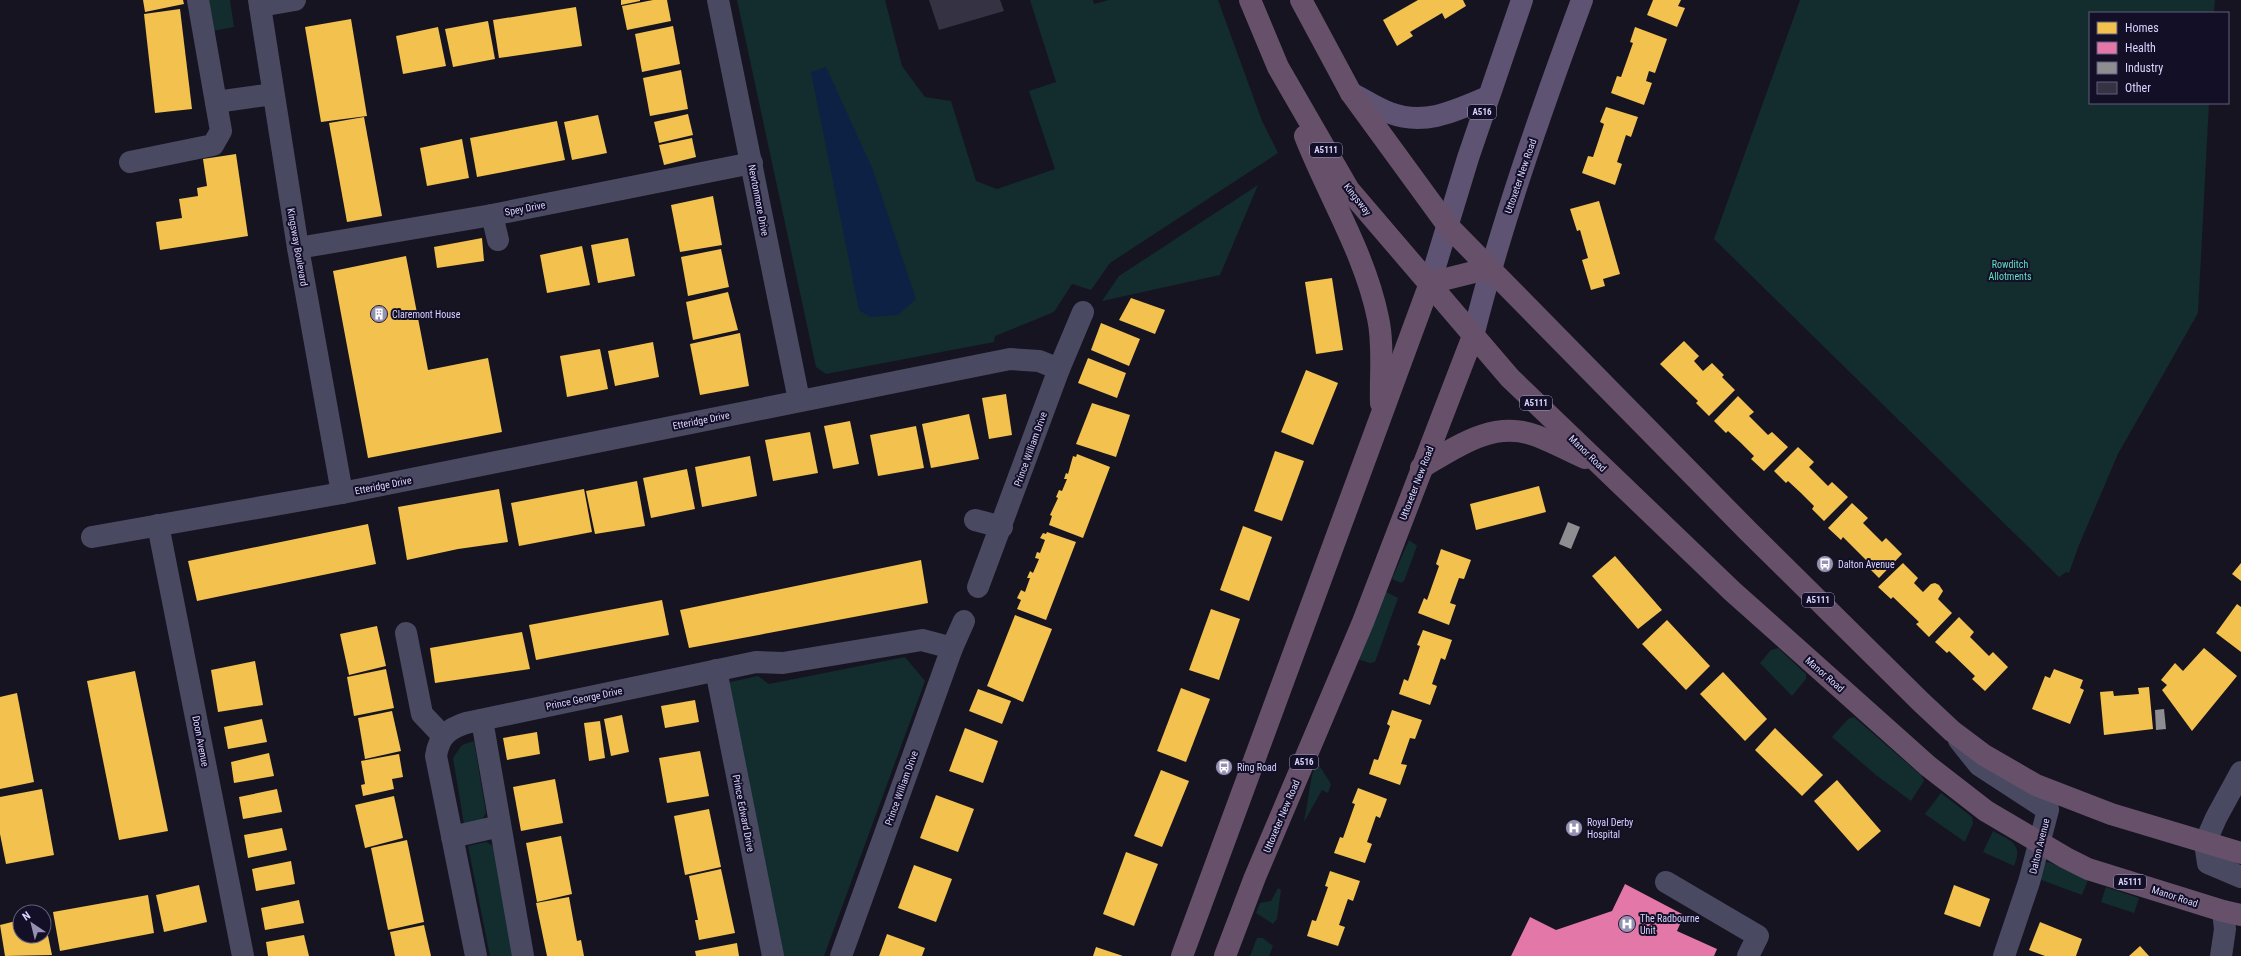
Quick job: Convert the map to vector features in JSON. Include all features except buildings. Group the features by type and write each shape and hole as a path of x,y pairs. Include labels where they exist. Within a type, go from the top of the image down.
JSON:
{"highway":[{"name":"Kingsway","path":"1250,0 1278,67 1349,190 1430,283 1473,336"},
{"name":"A5111","path":"1301,0 1351,93 1448,226 1748,531 1952,731 1998,764 2064,797 2241,854"},
{"path":"1278,67 1321,176 1366,271 1378,319 1381,416"},
{"path":"1430,283 1490,268"},
{"name":"A516","path":"1182,956 1430,283"},
{"name":"Manor Road","path":"1473,336 1510,378 1748,605 1928,766 1986,811 2088,869 2232,913"},
{"name":"Uttoxeter New Road","path":"1225,956 1258,870 1363,622 1473,336"},
{"path":"1421,468 1463,442 1478,436 1506,432 1536,436 1602,466"}],"main road":[{"name":"A516","path":"1430,283 1488,97 1522,0"},
{"name":"Uttoxeter New Road","path":"1473,336 1490,268 1512,196 1582,0"},
{"path":"1351,93 1389,113 1419,119 1443,115 1488,97"}],"street":[{"path":"130,162 213,145 221,131 198,0"},
{"path":"259,3 295,0"},
{"name":"Newtonmore Drive","path":"718,0 799,400"},
{"name":"Kingsway Boulevard","path":"259,3 298,248 342,493"},
{"path":"216,102 274,94"},
{"name":"Spey Drive","path":"298,248 492,214 752,163"},
{"path":"492,214 498,240"},
{"name":"Prince William Drive","path":"978,587 1002,527 1059,369 1083,312"},
{"name":"Etteridge Drive","path":"92,536 342,493 799,400 1010,359 1039,361 1059,369"},
{"path":"975,520 1002,527"},
{"name":"Doon Avenue","path":"158,525 243,956"},
{"name":"Prince William Drive","path":"841,956 952,648 964,621"},
{"path":"406,633 422,714 442,735 438,744 436,756 476,956"},
{"name":"Prince George Drive","path":"442,735 452,727 482,720 756,662 783,663 922,640 952,648"},
{"name":"Prince Edward Drive","path":"716,670 773,956"},
{"path":"482,720 523,956"},
{"name":"Dalton Avenue","path":"1952,731 1979,765 2048,810 2040,843 2004,956"},
{"path":"2241,772 2216,818 2205,843 2208,863 2241,877"},
{"path":"452,837 500,826"},
{"path":"1666,882 1758,936 1748,956"},
{"path":"2221,956 2225,929 2232,913"}],"green space":[{"path":"209,0 230,0 234,27 213,31"},
{"path":"737,0 885,0 902,66 925,97 951,101 976,181 997,189 1055,169 1029,91 1056,82 1030,0 1093,0 1094,4 1109,0 1218,0 1262,121 1278,153 1110,263 1091,290 1072,284 1054,312 995,336 994,342 826,374 816,367"},
{"name":"Rowditch Allotments","path":"1800,0 2215,0 2214,12 2089,12 2089,104 2209,104 2198,313 2118,454 2079,545 2069,573 2066,572 2059,577 1714,239"},
{"path":"1258,185 1220,275 1102,301 1119,276"},
{"path":"1409,540 1417,546 1404,581 1401,583 1392,579"},
{"path":"1386,592 1398,598 1375,662 1370,663 1357,659"},
{"path":"1778,648 1806,674 1806,679 1792,696 1760,663 1771,650"},
{"path":"905,657 925,681 824,956 779,956 729,696 730,682 758,676 769,684"},
{"path":"1854,717 1922,776 1924,781 1911,801 1876,775 1832,737 1848,719"},
{"path":"474,741 486,813 482,820 464,824 453,758 462,745"},
{"path":"1317,762 1331,784 1328,793 1322,790 1304,822 1312,775"},
{"path":"1941,793 1972,817 1973,823 1965,842 1925,814"},
{"path":"1993,831 2010,840 2014,844 2017,859 2014,866 1983,852"},
{"path":"486,842 495,847 514,956 490,956 468,846"},
{"path":"2049,862 2088,880 2082,895 2036,878 2044,863"},
{"path":"2106,887 2139,898 2134,913 2101,902"},
{"path":"1278,888 1281,890 1277,919 1273,924 1256,913 1260,903 1271,901"},
{"path":"1257,938 1263,938 1273,946 1269,956 1250,956"}],"water":[{"path":"826,67 873,170 916,299 898,315 870,317 859,310 811,72"}],"place":[{"name":"Claremont House","path":"379,314"},
{"name":"Dalton Avenue","path":"1825,564"},
{"name":"Ring Road","path":"1224,767"},
{"name":"Royal Derby Hospital","path":"1574,828"},
{"name":"The Radbourne Unit","path":"1627,924"}]}
